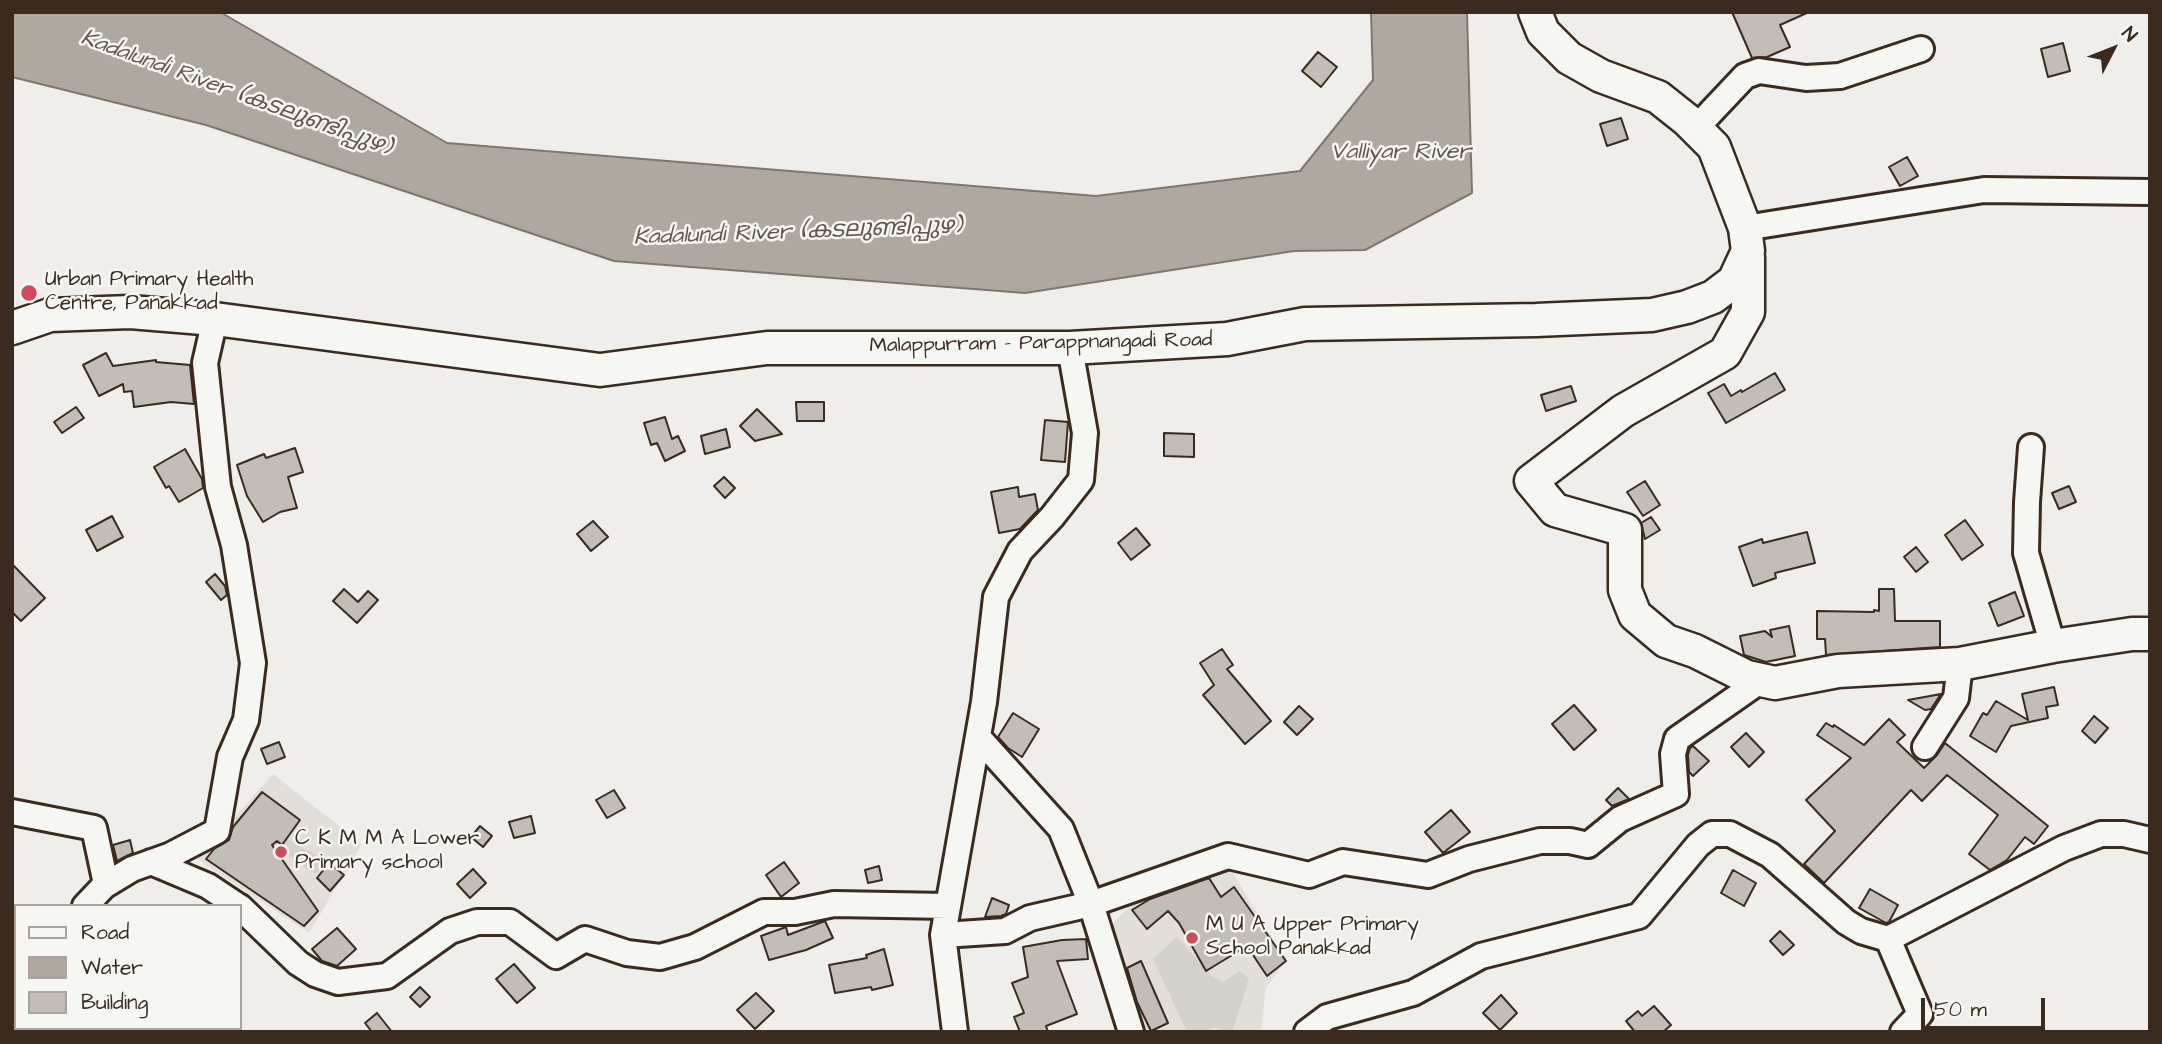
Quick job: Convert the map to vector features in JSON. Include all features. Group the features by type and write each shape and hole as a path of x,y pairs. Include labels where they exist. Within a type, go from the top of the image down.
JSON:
{"main road":[{"path":"1535,12 1543,32 1569,58 1601,76 1658,97 1696,128 1714,147 1731,185 1746,239 1748,312 1725,353 1623,411 1531,481 1555,510 1625,530 1625,590 1635,615 1666,640 1760,681 1775,683 1838,671 1960,664 2053,646 2132,634 2150,634"},
{"name":"Malappurram - Parappnangadi Road","path":"12,327 50,315 117,312 215,319 600,370 767,348 1070,348 1227,339 1305,324 1652,315 1687,307 1713,297 1734,281 1746,239"}],"street":[{"path":"1696,128 1745,76 1759,71 1806,78 1840,76 1920,49"},
{"path":"1746,239 1984,190 2150,192"},
{"path":"87,904 106,884 132,869 171,855 217,831 230,758 246,720 253,663 234,545 218,486 205,363 215,319"},
{"path":"955,1032 943,935 984,702 996,597 1020,551 1052,517 1081,480 1085,433 1070,348"},
{"path":"2031,447 2026,553 2053,646"},
{"path":"1925,747 1956,698 1960,664"},
{"path":"943,935 1005,931 1030,918 1091,904 1228,856 1309,875 1343,862 1428,875 1469,859 1540,841 1570,841 1588,845 1620,819 1676,794 1673,754 1677,739 1760,681"},
{"path":"978,737 1061,829 1091,904 1131,1032"},
{"path":"12,812 94,828 106,884"},
{"path":"1307,1032 1327,1017 1413,993 1481,956 1639,916 1698,845 1712,834 1730,834 1770,855 1846,922 1861,932 1888,939 2064,848 2101,834 2124,834 2150,840"},
{"path":"151,862 208,886 235,904"},
{"path":"242,910 298,963 315,974 338,982 387,976 450,931 477,922 510,922 556,956 585,939 627,953 660,957 695,947 764,912 795,912 834,904 948,906"},
{"path":"1888,939 1920,1014 1903,1032"}],"shaded area":[{"name":"C K M M A Lower Primary school","path":"273,774 362,844 309,933 197,859"},
{"path":"263,825 327,862 315,874 256,833"},
{"name":"M U A Upper Primary School Panakkad","path":"1224,858 1286,961 1266,988 1261,1032 1138,1032 1110,953 1112,924 1151,885"},
{"path":"1177,937 1212,976 1223,982 1240,971 1249,979 1232,1032 1214,1027 1206,1032 1187,1032 1153,959"}],"water":[{"name":"Valliyar River","path":"12,12 220,12 447,143 1096,196 1300,171 1373,80 1371,12 1467,12 1472,193 1365,250 1294,251 1025,293 614,261 206,125 12,77"}],"building":[{"path":"1732,12 1809,12 1780,25 1790,47 1767,57 1752,58"},
{"path":"2063,43 2070,71 2048,77 2041,49"},
{"path":"1318,52 1337,67 1321,87 1302,71"},
{"path":"1621,118 1628,139 1607,146 1600,124"},
{"path":"1907,157 1918,176 1900,186 1889,167"},
{"path":"106,353 113,366 156,360 190,365 194,404 171,402 134,407 132,391 124,392 123,384 99,396 83,365"},
{"path":"1775,373 1785,390 1726,423 1708,393 1724,384 1731,396"},
{"path":"1571,386 1576,401 1546,411 1541,395"},
{"path":"796,402 824,402 824,421 797,421"},
{"path":"76,407 84,418 62,433 54,422"},
{"path":"757,409 782,434 755,441 740,426"},
{"path":"665,417 672,439 678,436 685,451 665,461 657,443 651,445 644,423"},
{"path":"1045,420 1068,422 1065,462 1041,460"},
{"path":"726,429 730,447 705,454 701,436"},
{"path":"1164,433 1194,434 1194,457 1164,456"},
{"path":"295,448 303,472 288,477 297,508 280,512 263,522 247,496 237,465 264,454 266,458"},
{"path":"185,449 202,479 203,488 179,502 169,486 166,488 154,467"},
{"path":"724,477 735,488 725,498 714,486"},
{"path":"1645,481 1660,505 1643,516 1627,492"},
{"path":"2069,486 2076,502 2059,509 2052,493"},
{"path":"1018,487 1019,497 1035,494 1038,510 1020,529 999,533 991,492"},
{"path":"112,516 123,537 97,551 86,530"},
{"path":"1651,517 1660,530 1645,539 1641,523"},
{"path":"1965,520 1983,545 1962,560 1945,535"},
{"path":"593,521 608,537 591,551 577,534"},
{"path":"1136,528 1150,545 1131,560 1118,543"},
{"path":"1807,532 1815,563 1775,573 1776,578 1753,586 1739,547 1762,539 1763,543"},
{"path":"1916,547 1928,562 1916,572 1904,557"},
{"path":"12,564 45,598 21,621 12,612"},
{"path":"215,574 225,586 227,595 221,600 206,582"},
{"path":"344,589 358,602 368,591 378,600 357,623 333,601"},
{"path":"1879,589 1894,589 1895,621 1940,621 1940,647 1826,655 1825,639 1817,639 1817,611 1879,611"},
{"path":"2015,592 2024,616 1998,626 1989,603"},
{"path":"1789,626 1795,656 1766,662 1744,655 1740,636 1765,631 1772,637 1770,630"},
{"path":"1222,649 1233,665 1227,669 1271,721 1245,744 1203,695 1214,685 1200,663"},
{"path":"2054,687 2058,705 2046,707 2048,718 2011,726 1996,752 1970,736 1983,713 1987,715 1996,701 2028,720 2022,694"},
{"path":"1941,694 1931,709 1925,710 1908,700"},
{"path":"1574,705 1596,730 1574,750 1552,724"},
{"path":"1299,706 1313,719 1297,735 1284,722"},
{"path":"1013,713 1039,729 1022,757 998,737"},
{"path":"2094,716 2108,728 2095,743 2082,731"},
{"path":"1889,719 1905,735 1897,742 1924,768 1945,743 2048,826 2034,844 2025,837 2007,860 1990,870 1969,854 1998,815 1947,775 1922,801 1911,790 1824,883 1804,864 1835,831 1806,800 1851,758 1817,735 1826,723 1833,727 1834,725 1864,745"},
{"path":"1746,733 1764,752 1749,767 1731,747"},
{"path":"279,742 285,757 267,764 261,749"},
{"path":"1693,746 1709,761 1693,776 1689,772 1688,755"},
{"path":"1618,788 1629,799 1612,806 1606,800"},
{"path":"614,790 625,808 607,818 596,800"},
{"path":"262,792 300,820 282,845 277,841 272,845 318,911 304,926 206,859 214,849 229,840 233,827"},
{"path":"1451,810 1470,832 1443,853 1425,832"},
{"path":"531,816 535,833 514,838 509,822"},
{"path":"480,826 492,836 483,847 471,837"},
{"path":"130,840 133,853 117,861 113,845"},
{"path":"784,862 799,883 781,897 766,875"},
{"path":"329,863 344,875 330,891 317,878"},
{"path":"879,866 882,880 868,883 865,870"},
{"path":"473,869 486,883 470,898 457,884"},
{"path":"1733,870 1756,883 1744,906 1721,893"},
{"path":"1209,878 1221,897 1234,887 1286,961 1267,976 1247,946 1206,971 1179,923 1168,911 1147,929 1132,910 1150,899"},
{"path":"1870,889 1898,905 1889,922 1886,923 1859,908"},
{"path":"992,898 1009,905 1006,914 985,917"},
{"path":"825,921 833,938 806,950 769,960 761,936 786,927 788,935"},
{"path":"337,928 356,949 337,966 322,961 312,949"},
{"path":"1780,931 1794,945 1783,955 1770,941"},
{"path":"1086,939 1088,959 1057,961 1077,1014 1046,1026 1048,1032 1020,1032 1014,1017 1024,1013 1012,983 1028,977 1023,947"},
{"path":"884,949 893,985 835,993 829,965 867,958 866,955"},
{"path":"1141,961 1168,1023 1151,1031 1137,1002 1127,968"},
{"path":"514,964 535,988 517,1003 496,979"},
{"path":"420,987 430,997 420,1007 410,997"},
{"path":"756,993 774,1011 755,1029 737,1010"},
{"path":"1501,995 1517,1013 1500,1030 1483,1013"},
{"path":"1654,1006 1671,1025 1663,1032 1635,1032 1626,1021 1638,1011 1642,1016"},
{"path":"377,1013 392,1032 372,1032 365,1023"}],"place":[{"name":"Urban Primary Health Centre, Panakkad","path":"29,293"},
{"name":"C K M M A Lower Primary school","path":"281,852"},
{"name":"M U A Upper Primary School Panakkad","path":"1192,938"}],"water label":[{"name":"Kadalundi River (കടലുണ്ടിപ്പുഴ)","path":"236,94"},
{"name":"Kadalundi River (കടലുണ്ടിപ്പുഴ)","path":"798,233"}]}
